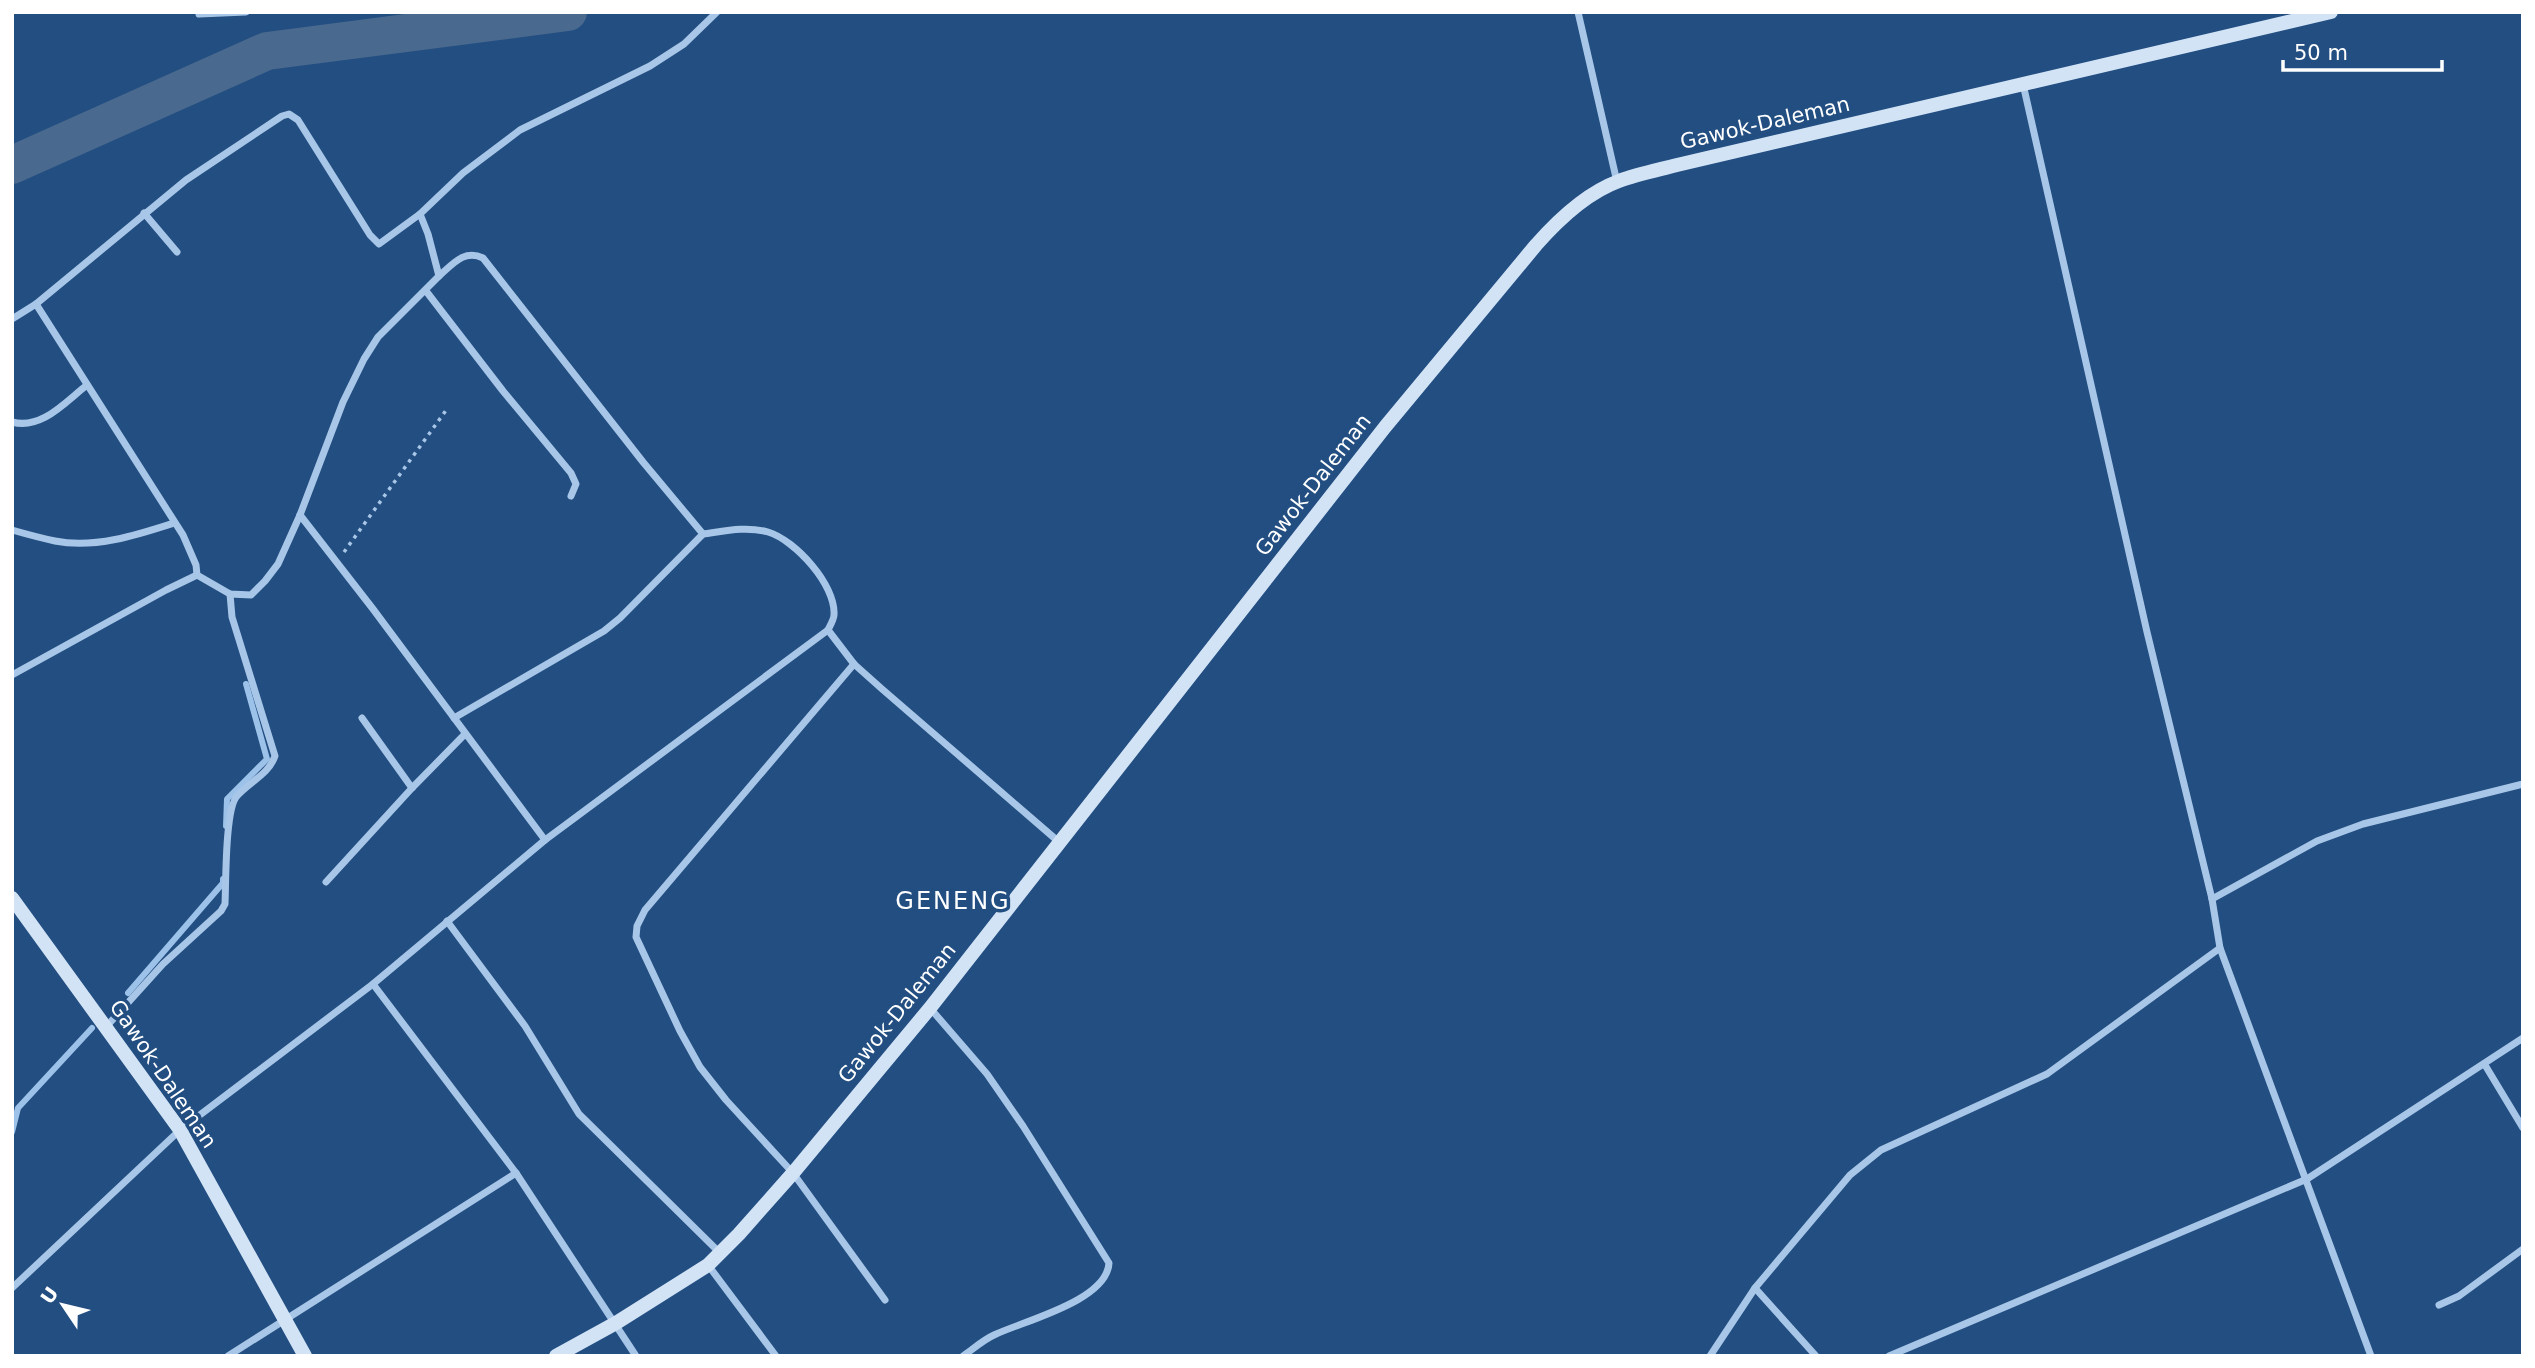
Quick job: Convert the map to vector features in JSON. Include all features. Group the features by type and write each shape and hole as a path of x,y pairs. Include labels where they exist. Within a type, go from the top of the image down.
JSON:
{"street":[{"path":"198,13 246,12"},
{"path":"12,319 36,304 144,213 242,141 282,116 289,114 298,120 374,242 379,244 420,214 463,173 520,130 650,66 684,44 717,12"},
{"path":"1578,12 1616,182"},
{"name":"Gawok-Daleman","path":"556,1356 708,1265 793,1173 930,1008 1385,427 1552,226 1580,203 1616,182 1677,165 2332,12"},
{"path":"2023,84 2147,632 2212,899 2220,948 2371,1355"},
{"path":"144,213 177,252"},
{"path":"420,214 439,276"},
{"path":"197,575 230,594 251,594 265,581 278,564 300,515 333,426 364,359 378,337 439,276 467,254 483,258 703,534"},
{"path":"426,291 503,391 572,474 576,484 572,496"},
{"path":"36,304 183,535 196,565 197,575"},
{"path":"12,422 25,425 42,420 87,384"},
{"path":"300,515 545,840"},
{"path":"12,530 57,542 95,542 174,523"},
{"path":"12,1288 180,1130 373,984 545,840 828,630 834,615 831,598 823,580 786,540 748,528 703,534 604,631 454,718"},
{"path":"12,676 197,575"},
{"path":"106,1027 163,964 221,911 225,904 228,837 234,801 270,767 275,756 232,617 230,594"},
{"path":"828,630 854,664 1060,843"},
{"path":"854,664 645,910 637,926 636,937 700,1067 726,1100 793,1173 885,1300"},
{"path":"362,718 412,788"},
{"path":"326,881 465,734"},
{"path":"2212,899 2317,841 2362,824 2523,784"},
{"name":"Gawok-Daleman","path":"12,898 180,1130 305,1356"},
{"path":"447,920 525,1026 579,1114 720,1254"},
{"path":"1710,1356 1755,1288 1850,1175 1867,1160 1881,1150 2048,1074 2220,948"},
{"path":"373,984 516,1173 636,1356"},
{"path":"930,1008 994,1084 1109,1264 1104,1278 1072,1303 992,1336 963,1356"},
{"path":"1889,1356 2307,1179 2523,1038"},
{"path":"2484,1065 2523,1128"},
{"path":"228,1356 516,1173"},
{"path":"2439,1305 2459,1296 2523,1249"},
{"path":"708,1265 776,1356"},
{"path":"1755,1288 1816,1356"}],"path":[{"path":"337,562 447,409"}],"waterway":[{"path":"12,165 267,51 568,12"},
{"path":"226,826 227,799 267,759 246,684"},
{"path":"128,993 223,883 223,879"},
{"path":"12,1132 18,1108 92,1028"}],"district":[{"name":"GENENG","path":"953,901"}]}
